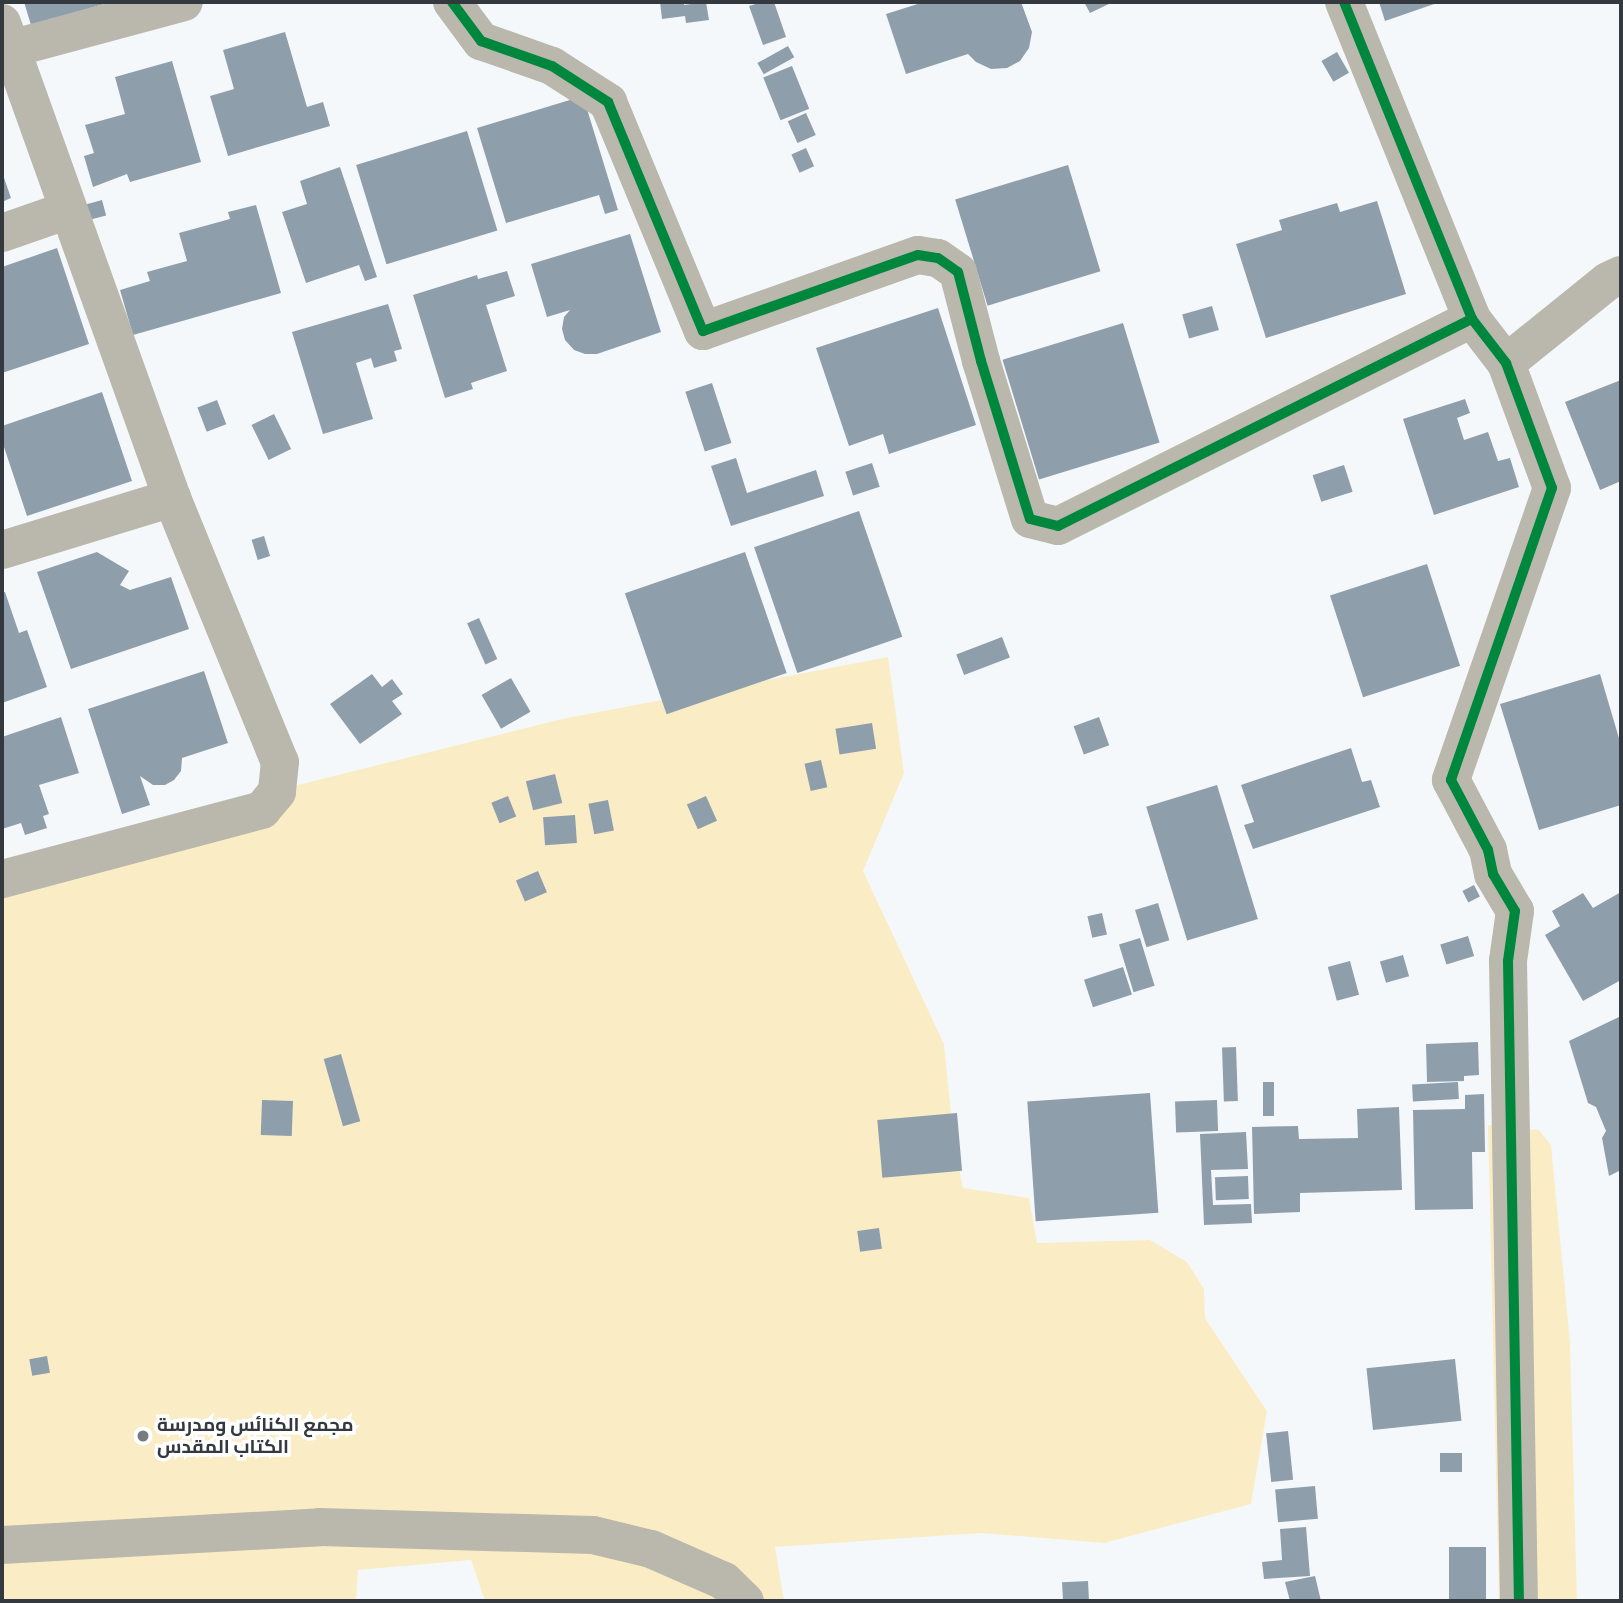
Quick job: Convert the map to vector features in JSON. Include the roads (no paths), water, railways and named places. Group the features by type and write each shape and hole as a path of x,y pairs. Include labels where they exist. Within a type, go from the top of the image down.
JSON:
{"street":[{"path":"2,879 262,810 277,792 280,762 172,498 6,36 184,2"},
{"path":"452,2 481,41 552,66 608,102 703,331 918,254 938,258 958,272 981,361 1030,519 1058,526 1472,319"},
{"path":"1344,2 1472,319 1506,363 1552,488 1451,780 1488,850 1493,874 1514,912 1508,961 1519,1601"},
{"path":"2,233 68,210"},
{"path":"1506,363 1608,281 1621,275"},
{"path":"2,550 172,498"},
{"path":"2,1545 320,1527 593,1535 650,1549 724,1581 745,1601"}],"place":[{"name":"مجمع الكنائس ومدرسة الكتاب المقدس","path":"143,1436"}]}
